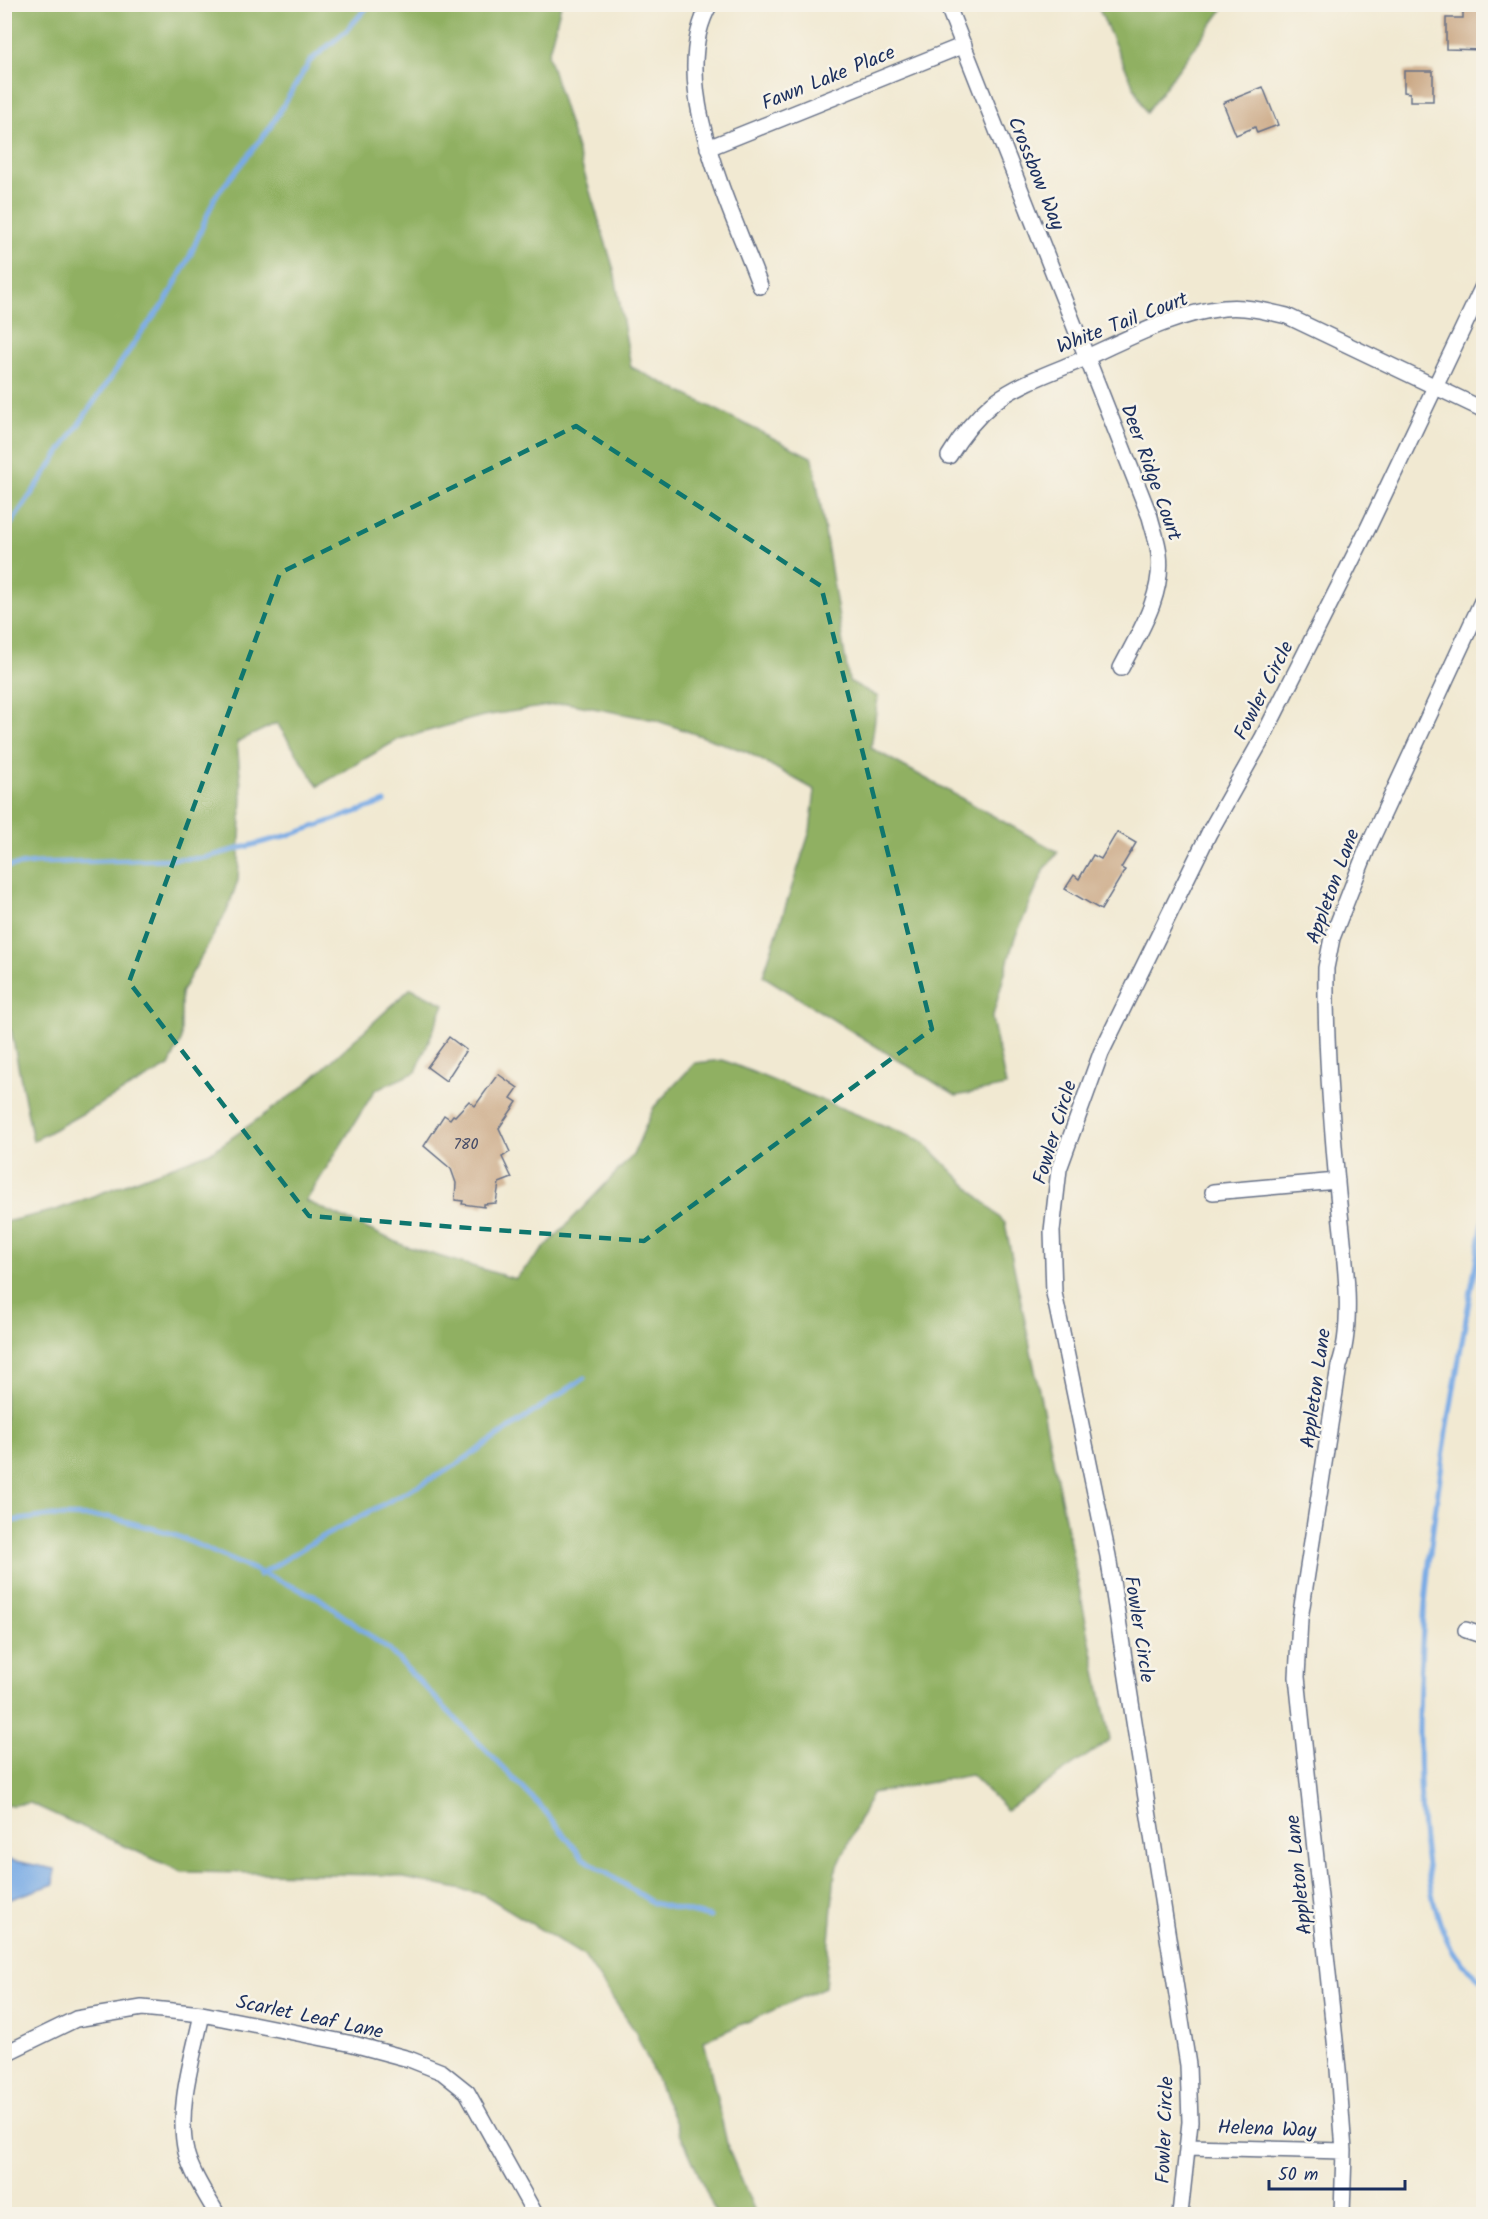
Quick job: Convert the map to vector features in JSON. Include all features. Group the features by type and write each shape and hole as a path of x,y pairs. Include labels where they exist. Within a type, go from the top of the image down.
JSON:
{"street":[{"path":"710,4 697,35 694,67 696,101 708,148 760,286"},
{"name":"Crossbow Way","path":"947,4 1087,357"},
{"name":"Fawn Lake Place","path":"708,148 964,45"},
{"name":"Fowler Circle","path":"1180,2214 1188,2147 1188,2065 1108,1556 1054,1293 1052,1263 1054,1201 1059,1169 1101,1053 1209,833 1262,739 1358,547 1484,284"},
{"name":"White Tail Court","path":"950,456 971,424 994,403 1022,385 1192,315 1224,309 1256,309 1287,316 1318,328 1484,410"},
{"name":"Deer Ridge Court","path":"1087,357 1150,518 1160,554 1157,589 1147,618 1121,668"},
{"name":"Appleton Lane","path":"1342,2214 1344,2151 1324,1915 1297,1677 1297,1648 1339,1366 1344,1354 1346,1272 1337,1181 1326,968 1332,938 1366,849 1484,597"},
{"path":"1213,1192 1337,1181"},
{"path":"1466,1630 1484,1636"},
{"name":"Scarlet Leaf Lane","path":"4,2054 55,2028 93,2015 142,2008 202,2014 353,2044 409,2059 442,2072 467,2092 536,2214"},
{"path":"202,2014 183,2108 183,2130 194,2171 217,2214"},
{"name":"Helena Way","path":"1188,2147 1344,2151"}],"highlighted area":[{"path":"576,426 821,586 932,1029 644,1241 309,1216 129,982 280,573"}],"green space":[{"path":"5,4 561,5 548,55 614,270 631,367 813,458 849,681 878,697 871,748 1058,852 1045,869 1014,940 992,1019 1006,1086 956,1096 763,976 810,831 815,790 747,752 655,720 567,703 483,716 399,739 318,786 277,723 237,742 242,797 238,880 227,911 181,993 181,1041 169,1066 33,1141 11,1030 4,1030"},
{"path":"1097,5 1226,5 1146,113"},
{"path":"411,988 444,1004 416,1072 375,1090 306,1201 405,1246 515,1279 633,1155 654,1107 695,1063 723,1060 922,1141 1005,1223 1110,1740 1007,1810 971,1775 872,1793 835,1872 825,1987 704,2041 728,2148 756,2214 716,2214 635,2031 584,1956 483,1894 389,1875 182,1872 30,1803 5,1806 5,1222 56,1210 213,1151 303,1087"}],"water":[{"path":"4,1859 55,1869 54,1884 5,1901"}],"building":[{"path":"1463,4 1484,4 1484,50 1446,49 1446,18 1463,18"},
{"path":"1404,71 1433,71 1433,101 1410,101 1410,93 1404,92"},
{"path":"1263,87 1278,125 1257,133 1255,127 1236,135 1223,103"},
{"path":"1117,832 1136,843 1121,868 1125,870 1101,910 1065,889 1074,875 1079,879 1093,855 1101,859"},
{"path":"449,1037 466,1050 446,1081 427,1067"},
{"path":"498,1074 518,1088 511,1098 517,1102 499,1128 510,1152 502,1157 512,1178 499,1183 496,1203 484,1204 484,1207 462,1204 463,1201 455,1200 456,1183 451,1169 424,1146 444,1115 450,1119 469,1101 475,1106"}],"waterway":[{"path":"4,534 141,333 166,301 190,256 215,197 269,129 310,61 346,31 370,4"},
{"path":"4,867 35,863 204,858 293,834 385,802"},
{"path":"1484,1216 1445,1441 1435,1516 1426,1592 1419,1743 1423,1835 1435,1907 1447,1940 1455,1954 1484,1983"},
{"path":"260,1575 313,1542 451,1468 584,1378"},
{"path":"4,1522 48,1516 109,1517 170,1533 319,1598 389,1650 543,1809 583,1858 653,1903 710,1917"}]}
